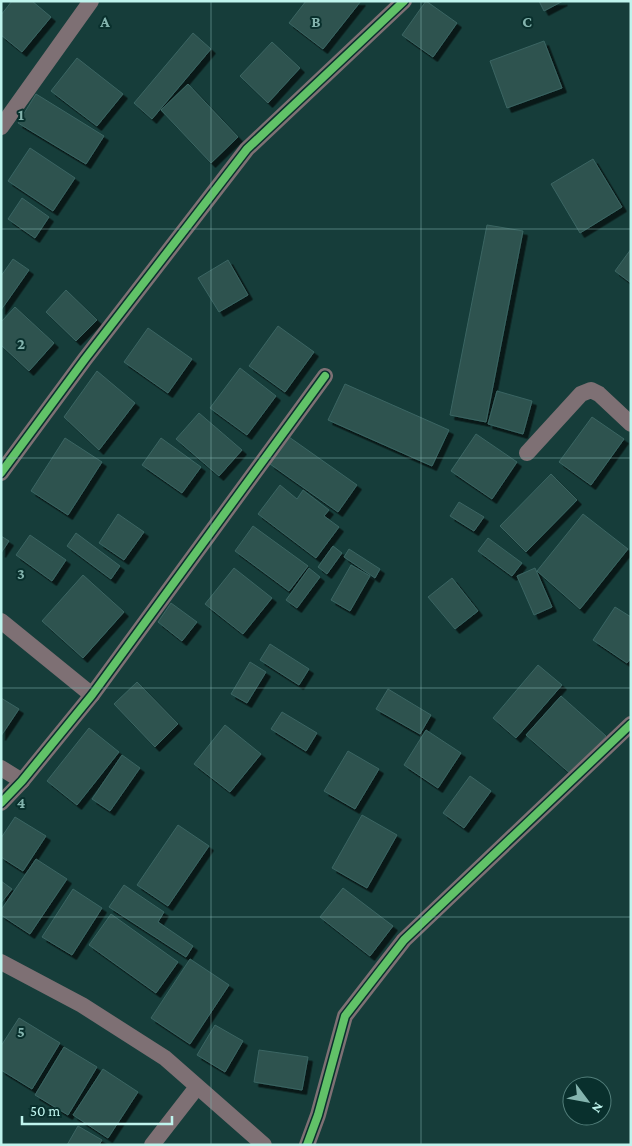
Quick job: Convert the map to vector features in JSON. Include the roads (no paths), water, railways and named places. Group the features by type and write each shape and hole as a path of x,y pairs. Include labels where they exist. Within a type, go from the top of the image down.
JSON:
{"street":[{"path":"1,127 91,1"},
{"path":"1,473 85,359 247,149 404,1"},
{"path":"1,803 22,781 92,695 325,376"},
{"path":"527,453 581,394 591,390 599,394 631,424"},
{"path":"1,621 92,695"},
{"path":"307,1145 318,1115 345,1016 404,940 631,724"},
{"path":"1,768 22,781"},
{"path":"1,962 82,1005 165,1058 264,1145"},
{"path":"152,1145 197,1087"}]}
